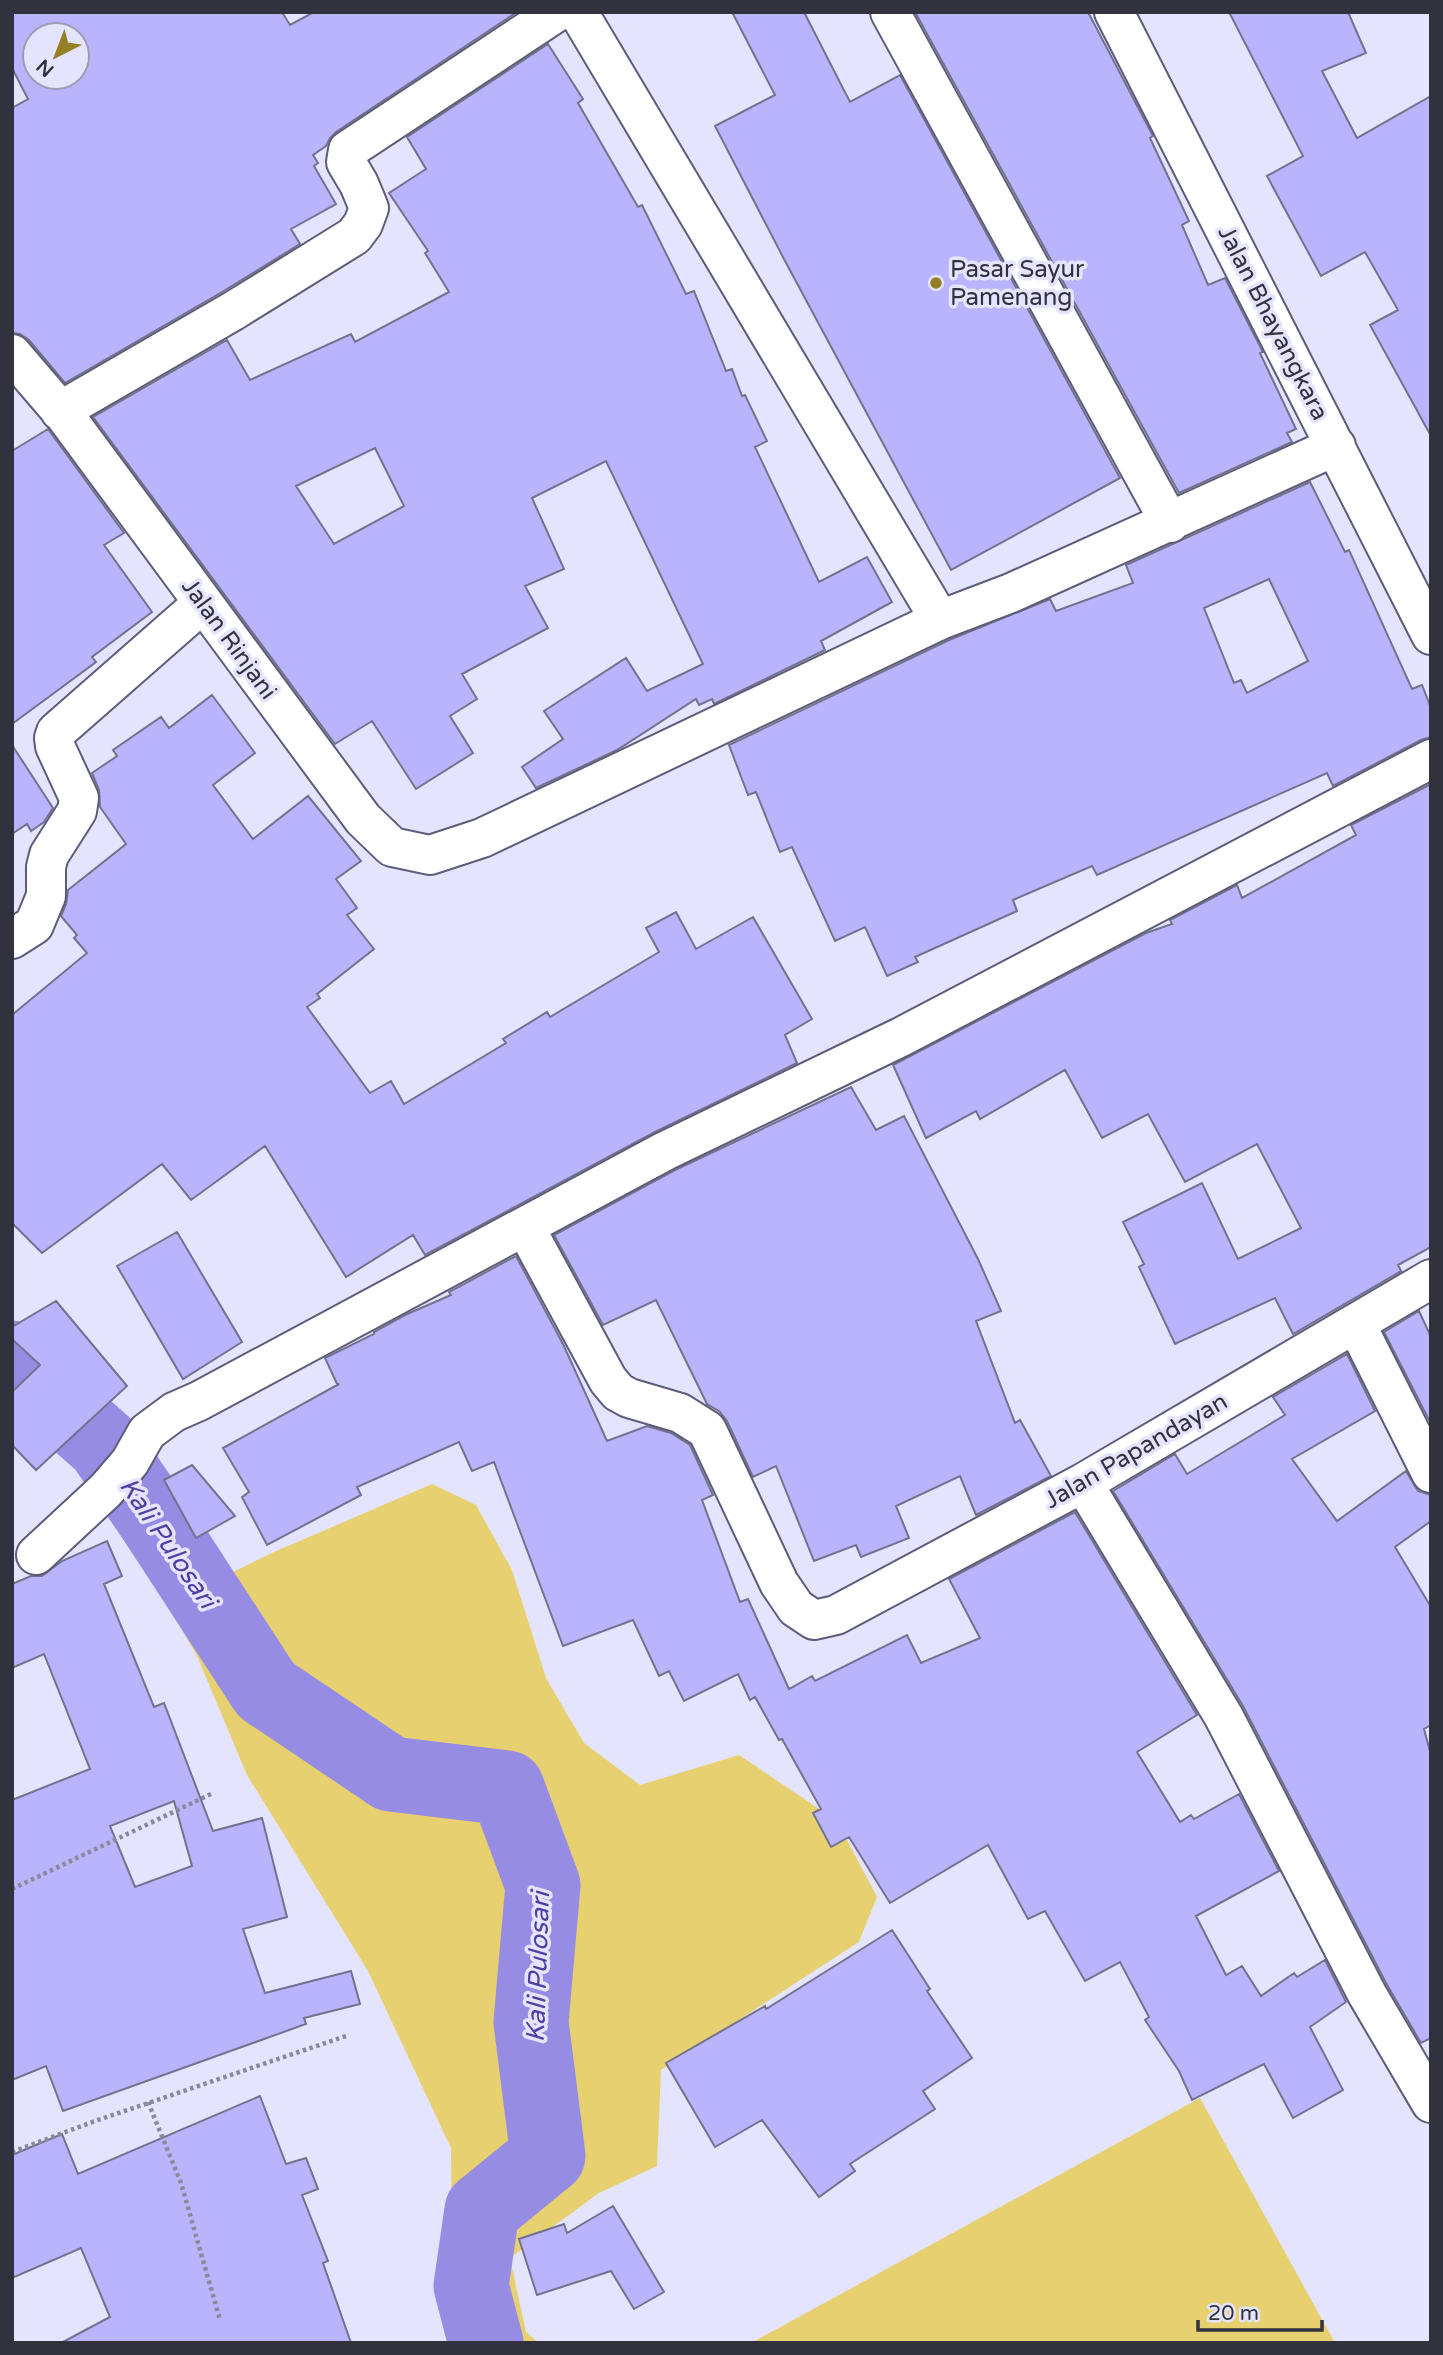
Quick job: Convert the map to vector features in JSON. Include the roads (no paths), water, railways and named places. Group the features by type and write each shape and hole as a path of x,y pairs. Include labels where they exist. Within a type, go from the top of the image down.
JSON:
{"street":[{"path":"61,411 233,311 354,236 363,224 369,208 359,184 345,162 348,150 557,12"},
{"path":"578,12 940,620"},
{"path":"890,12 1170,523"},
{"name":"Jalan Bhayangkara","path":"1114,12 1431,635"},
{"name":"Jalan Rinjani","path":"12,354 61,411 363,820 392,847 430,855 482,838 940,620 1012,593 1336,446"},
{"path":"12,939 34,925 46,896 46,867 50,855 76,811 79,798 55,746 56,732 203,603"},
{"path":"36,1555 118,1476 147,1432 174,1412 665,1152 901,1037 1431,760"},
{"name":"Jalan Papandayan","path":"525,1227 608,1380 618,1392 629,1398 680,1413 707,1430 779,1583 796,1608 814,1620 836,1615 1083,1483 1431,1279"},
{"path":"1356,1324 1431,1473"},
{"path":"1083,1483 1224,1717 1367,1994 1431,2103"}],"waterway":[{"name":"Kali Pulosari","path":"12,1358 28,1377 104,1445 266,1690 391,1774 507,1788 543,1885 531,2022 548,2156 482,2210 471,2286 486,2343"}],"place":[{"name":"Pasar Sayur Pamenang","path":"936,283"}]}
